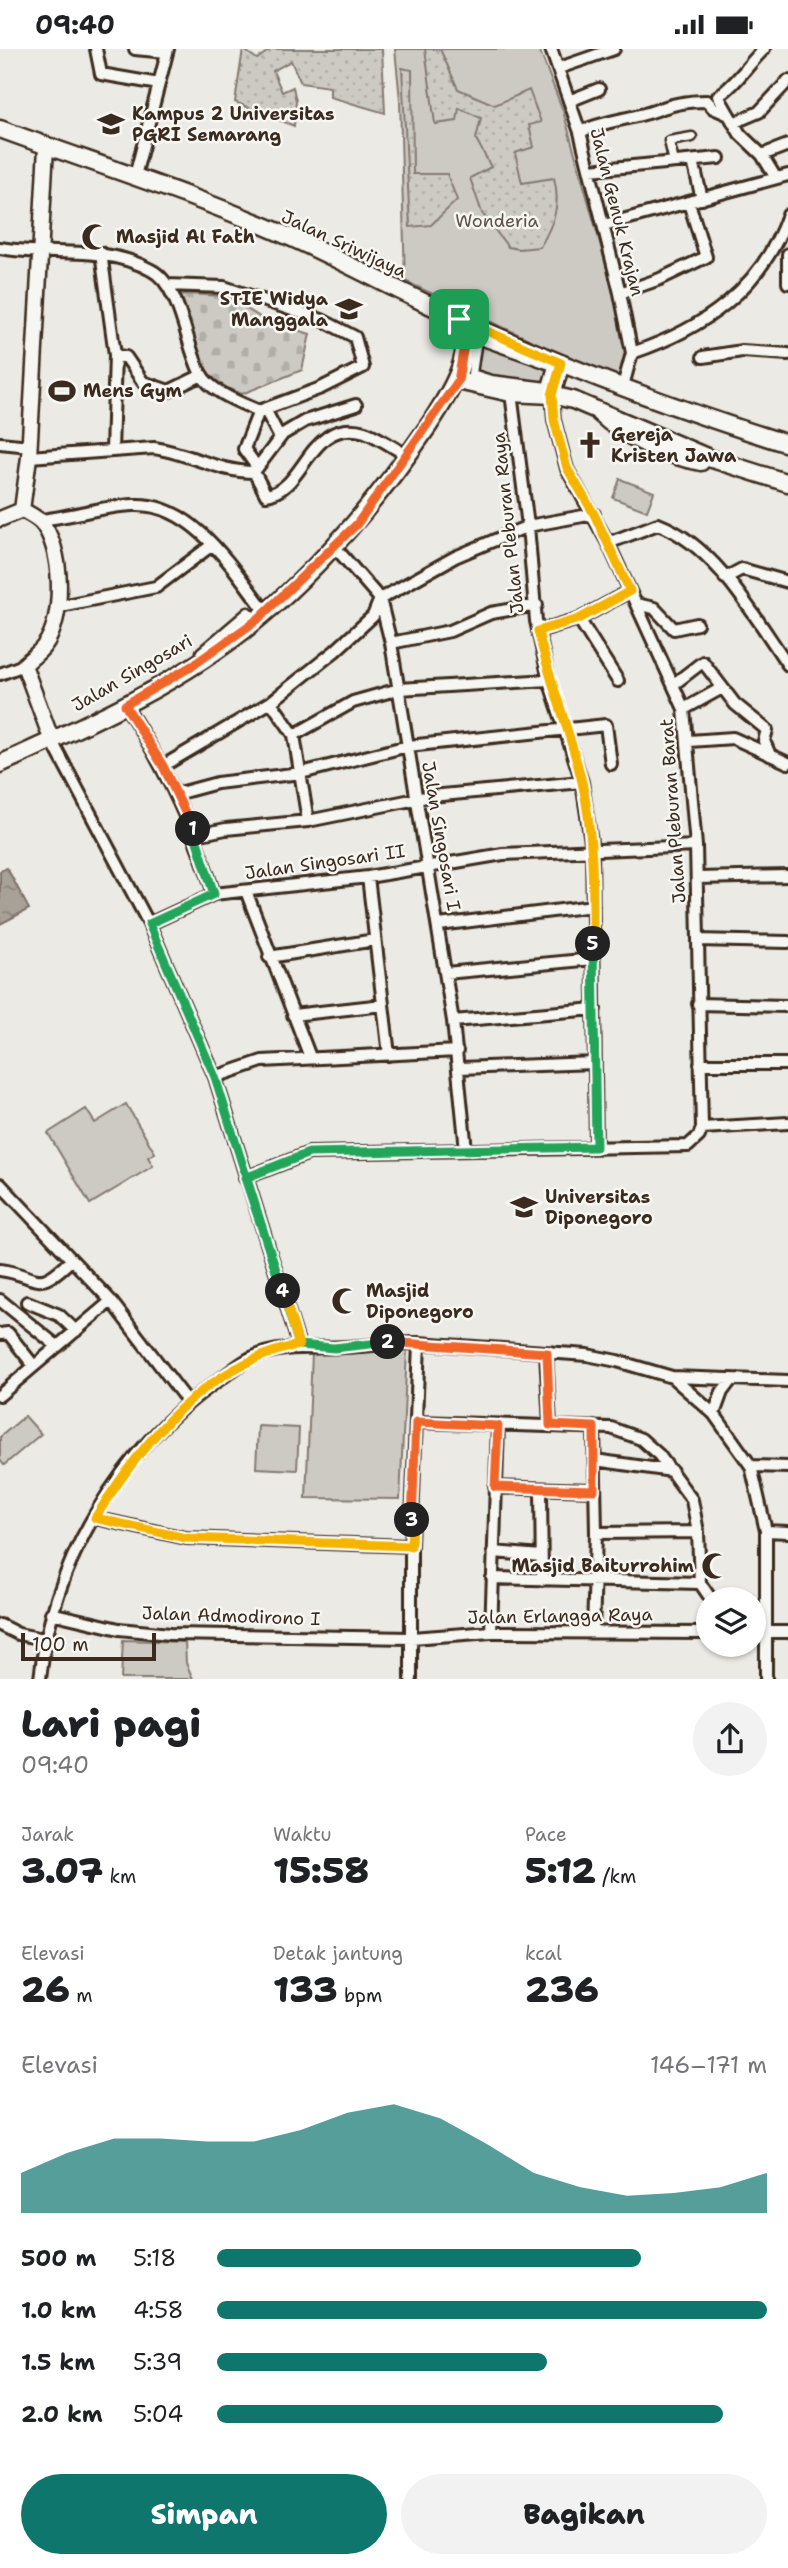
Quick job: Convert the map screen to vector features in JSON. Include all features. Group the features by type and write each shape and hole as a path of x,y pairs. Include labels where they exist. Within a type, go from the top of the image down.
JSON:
{"main road":[{"name":"Jalan Sriwijaya","path":"0,129 135,176 302,243 467,326 705,418 788,444"},
{"path":"0,764 125,705 192,666 262,616 357,524 465,377 467,326"},
{"path":"552,395 561,363"},
{"path":"465,377 511,393 552,395 594,407 709,458 788,483"},
{"path":"709,458 723,470 788,492"}],"street":[{"path":"96,49 101,74 159,84"},
{"path":"135,49 167,51 135,176"},
{"name":"Jalan Genuk Krajan","path":"551,49 580,132 620,293 632,353 623,386"},
{"path":"559,68 614,49"},
{"path":"764,49 740,72 730,90 718,96 731,119 762,155 776,178"},
{"path":"580,132 604,121 655,111 677,101 707,101 731,119 759,112 788,81"},
{"path":"569,101 599,89"},
{"path":"674,163 669,141 691,138"},
{"path":"762,155 788,145"},
{"path":"22,510 29,451 46,147"},
{"path":"590,170 719,158"},
{"path":"693,161 702,199"},
{"path":"604,225 788,175"},
{"path":"620,293 660,279 706,257 689,203"},
{"path":"632,353 699,325 727,305 754,274 788,215"},
{"path":"0,248 40,253 102,253 127,259 155,271 167,285 202,375 213,386 267,413 280,438"},
{"path":"102,253 114,355 112,451"},
{"path":"788,254 788,283"},
{"path":"167,285 224,287 322,320 355,337 363,367 321,389 259,411 244,449 265,495 270,496 284,487 321,440 344,432 366,433 408,456"},
{"path":"477,339 553,366 547,387 465,377 477,339"},
{"path":"703,357 743,351 788,354"},
{"path":"114,355 126,357 143,381 169,391 202,375"},
{"name":"Jalan Pleburan Raya","path":"511,393 538,631 549,680 582,782 592,849 596,1147"},
{"name":"Jalan Pleburan Barat","path":"552,395 554,420 567,468 594,514 684,709 689,741 696,846 702,1128"},
{"path":"255,470 280,438 306,421 356,405"},
{"path":"0,443 29,451 163,449 196,458 211,466 255,470"},
{"path":"39,520 97,509 160,506 185,519 212,545 262,616"},
{"path":"0,519 22,510"},
{"path":"0,674 24,664 46,645 60,606 57,563 49,535 39,520 22,510"},
{"path":"163,766 271,702 335,651 373,616 380,599 455,557 528,526 594,514"},
{"path":"608,543 661,524 696,546 725,578 788,665"},
{"path":"60,606 156,587 212,545"},
{"name":"Jalan Singosari I","path":"334,546 380,599 391,643 439,925 460,1068 466,1150"},
{"path":"725,578 742,569 788,582"},
{"path":"538,631 579,619 630,591"},
{"path":"636,604 654,608 674,629 697,624"},
{"path":"391,643 450,631 491,613 537,605"},
{"name":"Jalan Singosari","path":"53,740 53,735 194,659 248,612 262,616"},
{"path":"579,619 618,681"},
{"path":"674,684 701,663 752,721 767,730 764,740 770,755"},
{"path":"24,664 53,740 149,924 215,1077 299,1345"},
{"path":"294,735 359,699 399,689 549,680"},
{"path":"684,709 705,700 722,688"},
{"path":"271,702 294,735 308,821"},
{"path":"125,705 163,766 196,835 214,894"},
{"path":"176,794 217,783 301,773 408,746 606,725 611,764"},
{"path":"689,741 733,738 788,763"},
{"path":"196,835 226,829 308,821 417,798 582,782"},
{"name":"Jalan Singosari II","path":"149,924 214,894 368,877 503,854 696,846"},
{"path":"697,878 788,876"},
{"path":"368,877 389,1055"},
{"path":"246,891 269,957 310,1056"},
{"path":"439,925 593,906"},
{"path":"269,957 375,940"},
{"path":"698,940 788,942"},
{"path":"446,974 593,959"},
{"path":"698,1004 788,1006"},
{"path":"293,1015 383,1005"},
{"path":"453,1021 595,1009"},
{"path":"215,1077 262,1061 310,1056 457,1051"},
{"path":"460,1068 594,1063"},
{"path":"700,1064 788,1064"},
{"path":"245,1178 309,1153 688,1146 699,1136 702,1128 788,1123"},
{"path":"0,1184 111,1301 188,1402"},
{"path":"0,1270 38,1281 54,1277 71,1260"},
{"path":"0,1300 57,1346"},
{"path":"0,1395 111,1301"},
{"path":"27,1302 59,1315 76,1331"},
{"path":"0,1334 7,1332 34,1366"},
{"path":"40,1679 44,1639 68,1568 95,1518 131,1461 188,1402 250,1359 299,1345 334,1348 383,1342 419,1343 587,1355 672,1377 788,1381"},
{"path":"411,1679 411,1546 419,1343"},
{"path":"547,1353 550,1425"},
{"path":"672,1377 714,1414 751,1466 766,1531 763,1587"},
{"path":"714,1414 722,1392 731,1380"},
{"path":"416,1422 611,1428 641,1439 672,1471 692,1500 704,1587"},
{"path":"491,1632 498,1426"},
{"path":"593,1632 596,1533 594,1427"},
{"path":"595,1460 672,1471"},
{"path":"751,1466 788,1467"},
{"path":"495,1487 594,1490"},
{"path":"541,1490 542,1580"},
{"path":"95,1518 186,1538 411,1546"},
{"path":"766,1531 788,1532"},
{"path":"596,1533 698,1532"},
{"path":"493,1552 541,1556"},
{"path":"492,1578 701,1583"},
{"name":"Jalan Admodirono I","path":"51,1613 119,1629 170,1634 412,1638"},
{"path":"0,1625 18,1635 44,1639"},
{"name":"Jalan Erlangga Raya","path":"412,1638 491,1632 696,1633"},
{"path":"766,1632 788,1632"},
{"path":"763,1657 766,1679"}],"green space":[{"path":"243,49 257,59 271,49 382,49 385,113 330,97 330,87 301,83 291,61 273,71 282,92 293,87 296,101 294,126 235,102"},
{"name":"Wonderia","path":"395,49 539,49 563,111 630,350 620,382 405,281 400,100"},
{"path":"425,49 440,49 458,89 495,105 529,90 541,122 529,125 534,147 515,153 522,183 554,178 557,197 552,222 540,247 508,247 482,213 470,178 491,167 476,139 481,118 459,108 457,121 435,124"},
{"path":"402,68 412,70 413,174 447,174 457,200 431,225 410,227"},
{"path":"186,294 226,296 263,319 310,334 302,370 242,394 209,380 172,297"},
{"path":"472,335 553,373 546,392 471,380"},
{"path":"620,479 654,492 647,511 613,498"},
{"path":"126,1104 155,1153 148,1157 153,1166 90,1204 48,1133 86,1109 95,1123"},
{"path":"407,1350 400,1499 306,1498 312,1353"},
{"path":"25,1416 41,1434 4,1465 0,1460 0,1437"},
{"path":"258,1426 299,1428 297,1470 256,1468"},
{"path":"123,1640 185,1642 186,1663 193,1679 121,1679"}],"water":[{"path":"7,868 29,909 0,924 0,871"}],"place":[{"name":"Kampus 2 Universitas PGRI Semarang","path":"111,124"},
{"name":"Masjid Al Fath","path":"95,237"},
{"name":"STIE Widya Manggala","path":"349,309"},
{"name":"Mens Gym","path":"62,391"},
{"name":"Gereja Kristen Jawa","path":"590,445"},
{"name":"Universitas Diponegoro","path":"524,1207"},
{"name":"Masjid Diponegoro","path":"345,1301"},
{"name":"Masjid Baiturrohim","path":"715,1566"}],"route":[{"path":"459,319 466,333 458,381 408,456 357,524 305,577 257,620 192,666 125,705 163,766 196,835 214,894 149,924 215,1077 245,1178 299,1345 334,1348 408,1342 547,1353 550,1425 594,1427 594,1490 495,1487 498,1426 416,1422 411,1546 186,1538 95,1518 131,1461 148,1440 188,1402 250,1359 299,1345 296,1331 245,1178 309,1153 596,1147 592,849 582,782 549,680 538,631 579,619 630,591 594,514 567,468 554,420 552,395 561,363 459,319"}]}
